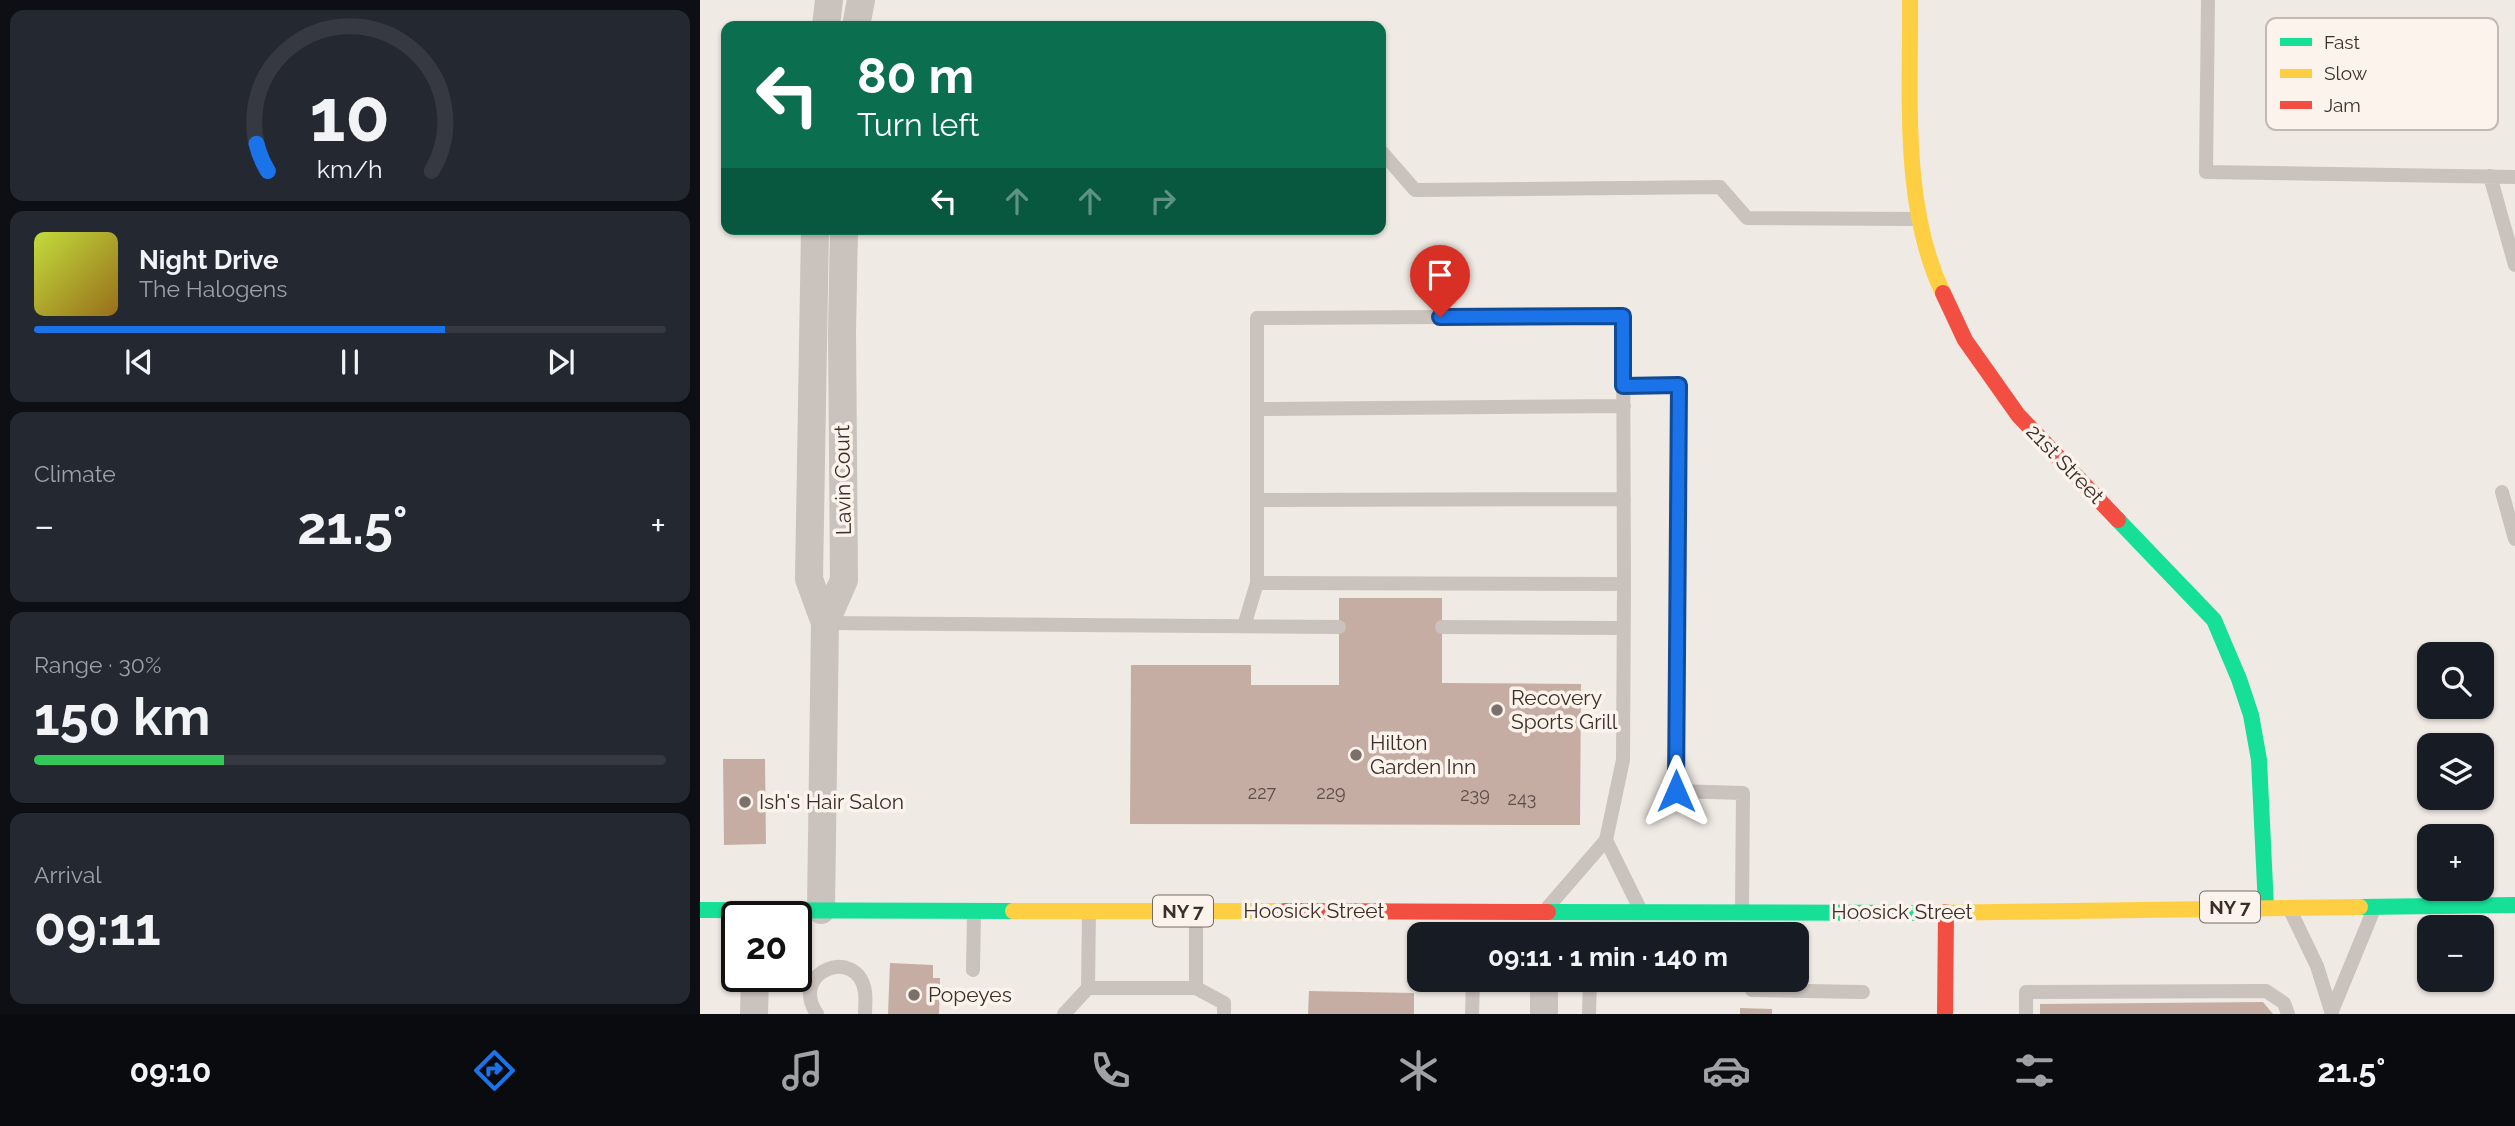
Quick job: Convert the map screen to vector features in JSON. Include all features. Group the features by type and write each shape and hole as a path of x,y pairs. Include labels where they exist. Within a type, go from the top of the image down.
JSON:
{"main road":[{"name":"21st Street","path":"1910,0 1916,207 1935,277 1965,340 2018,415 2214,620 2234,662 2251,715 2259,761 2266,907"},
{"name":"Hoosick Street","path":"1554,922 1642,912 1748,916 2288,906 2515,905"},
{"name":"Hoosick Street","path":"700,910 721,911"},
{"name":"Hoosick Street","path":"812,910 1196,911 1516,922"},
{"path":"1945,1014 1946,912"}],"street":[{"path":"809,0 812,21"},
{"path":"827,21 829,0"},
{"path":"857,21 861,0"},
{"name":"Lavin Court","path":"814,235 809,579 825,623 821,910"},
{"name":"Lavin Court","path":"825,623 844,580 844,235"},
{"path":"813,332 842,332"},
{"path":"754,1014 755,992"},
{"path":"1544,992 1544,1014"}],"lane":[{"path":"2208,0 2206,172 2515,177"},
{"path":"1386,157 1415,190 1720,187 1747,218 1919,219"},
{"path":"2490,176 2515,265"},
{"path":"1244,626 1257,583 1257,318 1623,316 1623,760 1606,840 1546,922"},
{"path":"1623,386 1679,385 1676,791 1743,793 1748,916"},
{"path":"1257,409 1624,406"},
{"path":"2502,492 2515,539"},
{"path":"1257,500 1624,499"},
{"path":"1257,583 1624,584"},
{"path":"825,623 1339,627"},
{"path":"1442,627 1624,628"},
{"path":"1606,840 1642,912"},
{"path":"2288,906 2317,966 2332,1013"},
{"path":"2332,1013 2375,906"},
{"path":"973,970 974,910"},
{"path":"1065,1014 1088,988 1088,911"},
{"path":"1196,911 1196,988"},
{"path":"817,1014 809,997 811,987 824,969 834,966 855,972 865,989 865,1014"},
{"path":"1088,988 1196,988 1224,1003 1224,1014"},
{"path":"1809,991 1863,992"},
{"path":"2026,1014 2026,992 2266,991 2284,1003 2288,1014"},
{"path":"1472,1014 1473,992"},
{"path":"1589,1014 1590,992"}],"building":[{"name":"Hilton Garden Inn","path":"1339,598 1442,598 1442,683 1581,684 1580,825 1130,824 1131,665 1251,665 1251,685 1339,685"},
{"name":"Ish's Hair Salon","path":"723,759 765,759 766,844 724,845"},
{"name":"Popeyes","path":"890,963 933,965 933,978 940,978 939,1014 888,1014"},
{"path":"1309,991 1414,993 1414,1014 1308,1014"},
{"path":"2263,1002 2273,1014 2040,1014 2040,1004"},
{"path":"1740,1008 1772,1009 1772,1014 1740,1014"}],"traffic: fast":[{"path":"2118,520 2214,620 2239,679 2251,715 2259,760 2266,907"},
{"path":"2360,907 2515,905"},
{"path":"700,910 1013,911"},
{"path":"1548,912 1929,913"}],"traffic: slow":[{"path":"1910,0 1910,111 1914,187 1920,224 1943,293"},
{"path":"1929,913 2360,907"},
{"path":"1013,911 1285,911"}],"traffic: jam":[{"path":"1943,293 1965,340 2018,415 2118,520"},
{"path":"1285,911 1548,912"},
{"path":"1945,1014 1946,912"}],"place":[{"name":"Recovery Sports Grill","path":"1497,710"},
{"name":"Hilton Garden Inn","path":"1356,755"},
{"name":"Ish's Hair Salon","path":"745,802"},
{"name":"Popeyes","path":"914,995"}],"route":[{"path":"1440,317 1623,316 1623,386 1679,385 1676,791"}]}
